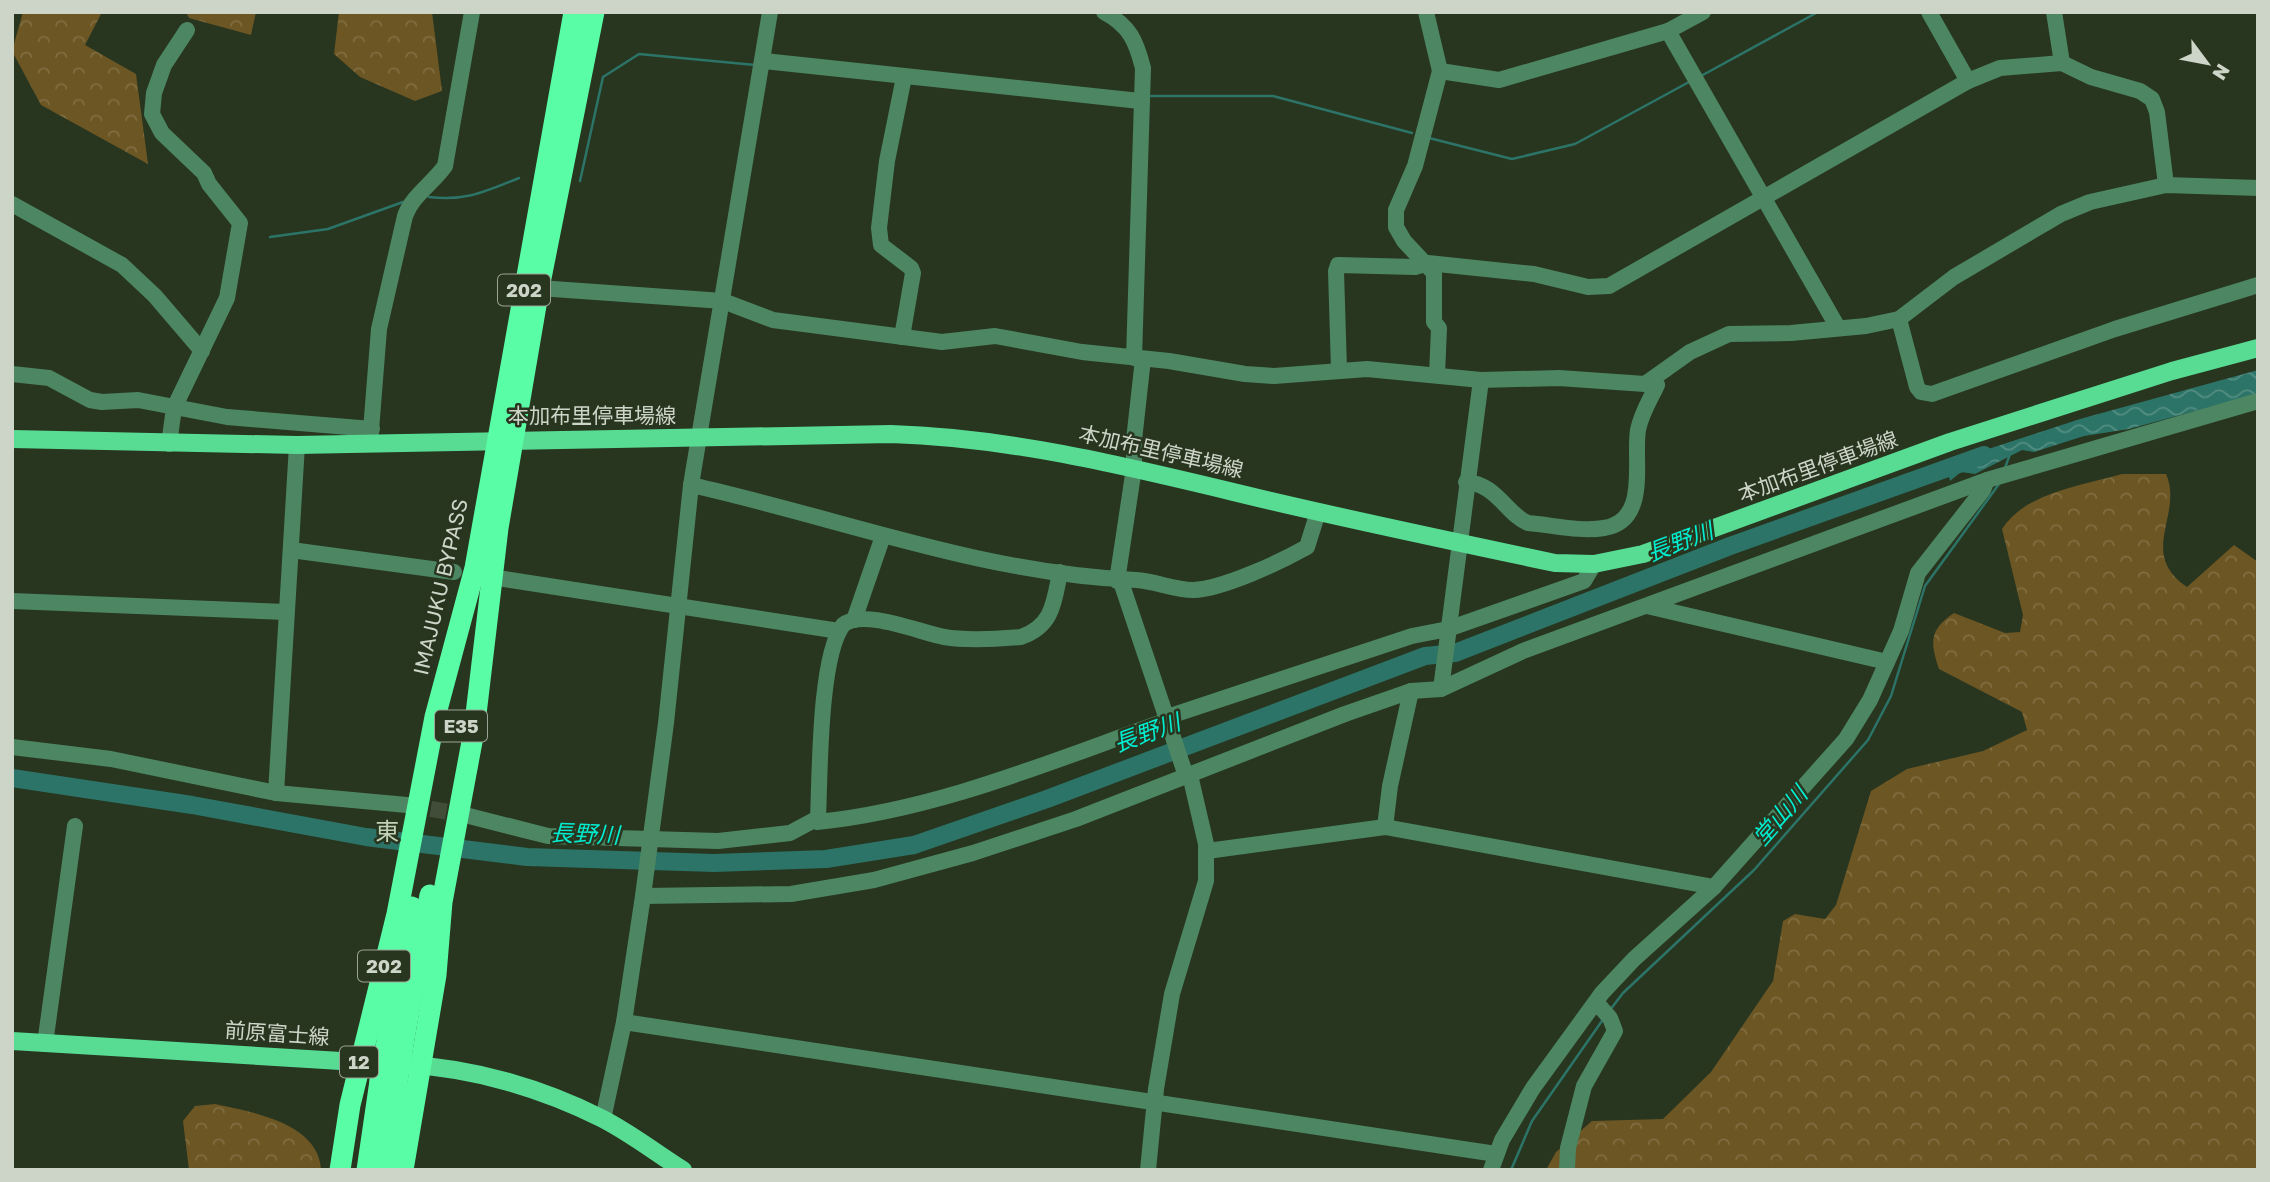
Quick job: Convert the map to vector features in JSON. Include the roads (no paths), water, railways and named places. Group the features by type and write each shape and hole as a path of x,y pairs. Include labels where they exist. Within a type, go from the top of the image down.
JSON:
{"highway":[{"name":"IMAJUKU BYPASS","path":"340,1170 360,1062 427,873 437,818 476,718 498,528 505,440 575,12"},
{"name":"IMAJUKU BYPASS","path":"403,1170 436,975 427,873 437,818 435,716 464,570 505,440 539,288 594,12"},
{"path":"470,627 498,528"},
{"path":"464,570 470,627"},
{"name":"E35","path":"437,818 470,627"},
{"path":"367,1170 388,1082 427,873"},
{"path":"385,1170 388,1082"}],"main road":[{"name":"本加布里停車場線","path":"12,439 297,445 371,436 505,440 891,434 966,437 1134,468 1318,512 1555,563 1594,564 1618,562 1655,550 2054,407 2258,348"},
{"name":"前原富士線","path":"12,1041 420,1065 492,1078 570,1104 603,1119 683,1170"}],"street":[{"path":"12,374 48,378 90,400 138,400 227,417 371,436 379,329 405,216 409,204 434,182 445,166 472,12"},
{"path":"603,1119 624,1022 643,896 680,606 691,485 765,61 770,12"},
{"path":"1104,12 1128,27 1137,45 1143,68 1140,101 1138,359 1134,468 1119,581 1187,775 1207,851 1206,881 1172,994 1154,1101 1148,1170"},
{"path":"1426,12 1440,71 1415,166 1396,210 1396,227 1404,241 1428,263 1434,273 1434,323 1439,328 1437,375"},
{"path":"1440,71 1499,80 1668,31 1703,12"},
{"path":"1929,12 1968,80"},
{"path":"2054,12 2062,63"},
{"path":"169,444 174,408 227,298 240,223 209,184 204,173 162,133 152,114 154,93 164,65 187,30"},
{"path":"1668,31 1837,326"},
{"path":"765,61 1140,101"},
{"path":"1339,370 1338,265 1415,267 1428,263 1534,275 1598,288 1625,277 1968,80 2000,68 2062,63 2091,77 2140,90 2152,99 2157,112 2166,185"},
{"path":"902,337 913,273 911,268 881,246 879,228 887,161 904,77"},
{"path":"539,288 723,301 773,320 942,342 995,336 1138,359 1264,375 1339,370 1481,380 1559,378 1645,384 1653,381 1690,352 1729,334 1791,333 1837,326 1866,326 1899,319 1954,276 2062,214 2117,194 2166,185 2258,188"},
{"path":"12,204 122,265 155,296 202,351"},
{"path":"1899,319 1917,387 1921,392 1932,394 2115,329 2258,285"},
{"path":"1441,683 1481,380"},
{"path":"1466,482 1494,493 1521,520 1528,523 1591,529 1611,527 1620,521 1632,505 1638,480 1638,429 1657,385 1653,381"},
{"path":"643,896 792,894 874,880 1022,838 1412,691 1441,683 1987,480 2258,401"},
{"path":"276,793 297,445"},
{"path":"1491,1170 1509,1127 1533,1088 1596,1002 1634,959 1714,887 1846,739 1870,700 1901,631 1918,573 1983,491 1987,480"},
{"path":"691,485 780,505 957,555 1119,581 1136,580 1196,590 1269,566 1307,547 1318,512"},
{"path":"854,620 883,536"},
{"path":"291,550 464,570"},
{"path":"1060,572 1050,616 1043,625 1021,637 946,638 885,621 847,622 839,631 827,680 817,822 850,818 982,785 1412,635 1449,631 1584,581 1594,564"},
{"path":"504,579 839,631"},
{"path":"12,601 286,612"},
{"path":"1647,606 1887,662"},
{"path":"1385,827 1390,786 1412,691"},
{"path":"12,747 111,759 276,793 548,836 718,841 790,833 818,818"},
{"path":"45,1044 75,826"},
{"path":"1207,851 1385,827 1714,887"},
{"path":"1567,1170 1568,1149 1584,1086 1615,1031 1610,1018 1596,1002"},
{"path":"624,1022 1496,1154"}],"water":[{"path":"2258,370 2258,394 2129,429 2084,436 2034,452 2022,450 1975,474 1961,472 1950,481 1948,471 1961,467 1967,456 2080,419"}],"waterway":[{"path":"1701,76 1818,12"},
{"path":"580,181 603,77 639,54 755,65"},
{"path":"1429,138 1512,159 1575,144 1689,82"},
{"path":"1151,96 1273,96 1412,133"},
{"path":"429,197 465,196 519,178"},
{"path":"270,237 328,229 403,202"},
{"name":"堂山川","path":"2005,468 2010,454"},
{"name":"長野川","path":"12,778 192,805 366,837 527,857 714,863 826,859 914,845 1047,799 1425,656 1455,653 1730,546 1984,455"},
{"name":"堂山川","path":"1610,1010 1623,993 1754,870 1868,740 1891,696 1925,586 1999,484"},
{"name":"堂山川","path":"1511,1170 1532,1121 1604,1018"}],"tunnel":[{"path":"407,805 467,815"}],"district":[{"name":"東","path":"387,832"}]}
